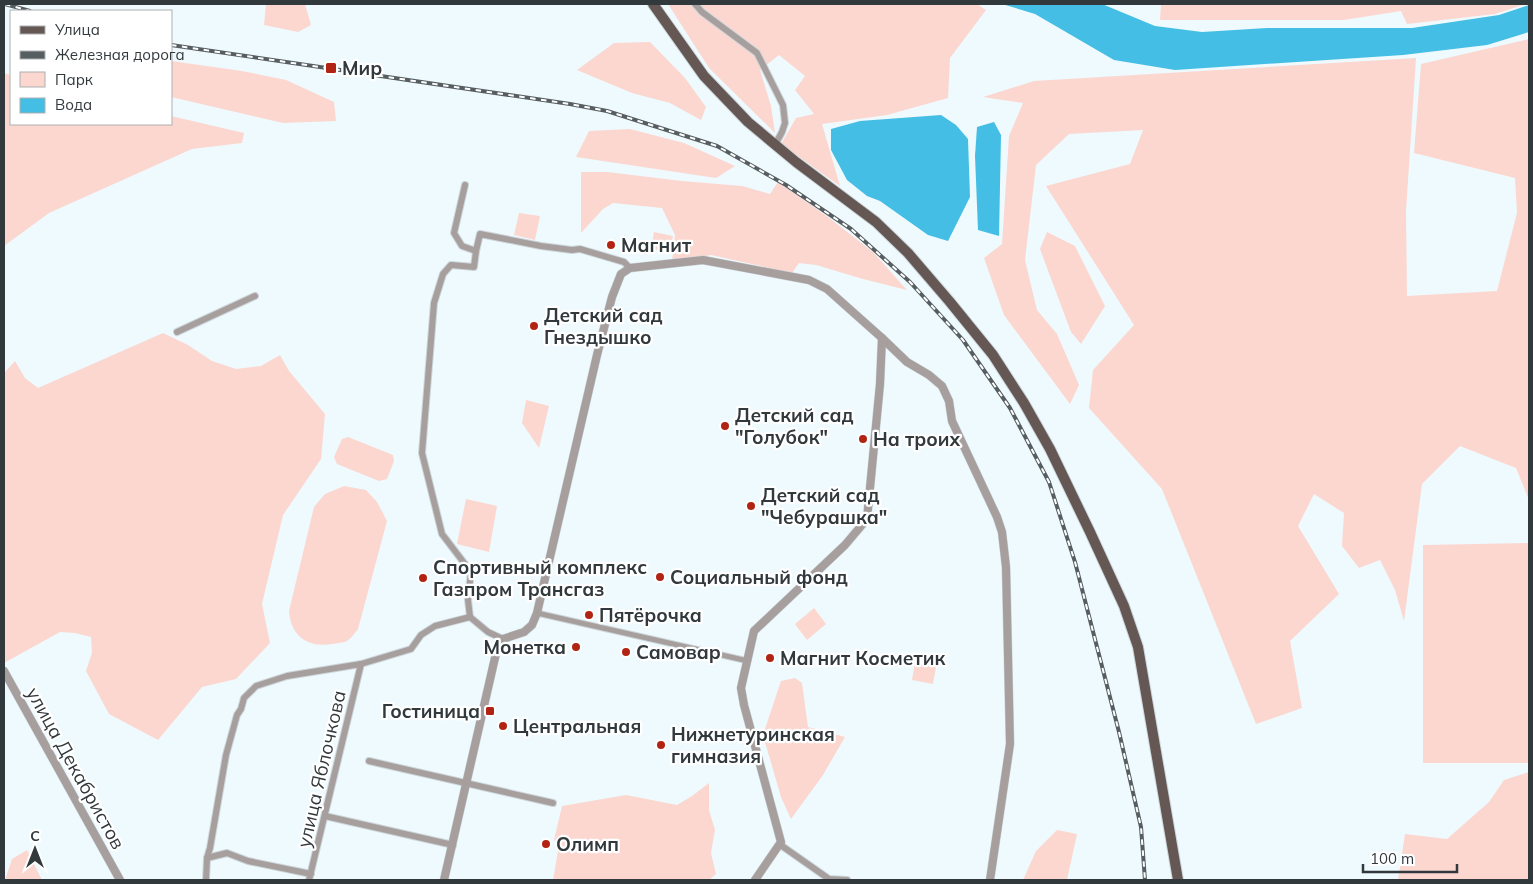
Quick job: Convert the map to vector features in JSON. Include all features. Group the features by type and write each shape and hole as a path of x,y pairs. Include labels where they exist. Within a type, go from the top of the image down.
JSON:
{"main road":[{"path":"654,4 704,76 748,122 774,145 876,222 908,253 993,355 1024,402 1050,449 1090,532 1124,606 1138,647 1178,880"}],"street":[{"path":"695,4 702,12 757,53 783,105 785,123 774,145"},
{"path":"465,186 454,233 462,246 476,251"},
{"path":"503,639 488,632 470,618 468,600 471,572 442,534 422,453 434,303 443,274 451,265 474,267 480,234 541,246 572,250 580,249 624,262 630,268"},
{"path":"444,880 497,649 503,639 524,632 532,625 537,612 597,354 612,297 621,274 630,268 703,260 809,280 827,289 907,362 929,374 942,386 949,401 952,421 1002,532 1006,567 1010,744 990,880"},
{"path":"178,332 255,296"},
{"path":"847,880 829,878 782,846 741,688 754,631 846,545 867,519 880,384 882,338"},
{"path":"537,612 748,661"},
{"path":"206,880 207,858 226,755 237,715 241,710 244,698 256,686 287,676 361,664 411,649 421,635 434,626 470,618"},
{"name":"улица Яблочкова","path":"310,877 361,664"},
{"name":"улица Декабристов","path":"4,671 120,880"},
{"path":"369,761 553,803"},
{"path":"325,816 452,845"},
{"path":"755,880 781,842"},
{"path":"207,858 227,853 248,861 310,877"}],"green space":[{"path":"266,4 305,4 311,25 298,32 264,25"},
{"path":"668,4 977,4 986,10 950,58 948,98 887,115 822,124 840,186 781,144 796,118 814,114 795,90 805,76 779,55 760,70 771,106 775,133 709,68"},
{"path":"1161,4 1526,4 1495,14 1407,24 1401,11 1344,20 1160,20"},
{"path":"1529,39 1529,500 1516,468 1460,446 1422,484 1404,621 1395,590 1380,560 1359,568 1342,546 1344,513 1314,494 1298,526 1339,594 1290,641 1302,708 1256,724 1162,489 1089,408 1093,370 1134,325 1046,186 1130,164 1143,130 1069,134 1036,165 1025,260 1037,310 1057,334 1079,385 1070,404 1004,315 984,258 1002,244 1009,136 1023,103 983,97 1034,81 1416,58 1406,211 1407,296 1497,291 1517,213 1515,178 1414,153 1421,64"},
{"path":"650,42 685,78 706,107 701,120 670,103 632,93 577,70 614,43"},
{"path":"172,61 242,71 286,80 334,102 336,121 283,123 172,97"},
{"path":"4,73 10,75 10,125 172,125 172,116 244,133 242,143 192,149 49,213 4,246"},
{"path":"630,129 684,143 735,166 716,178 576,157 589,131"},
{"path":"581,172 607,172 742,186 770,194 778,182 873,252 907,290 816,265 799,263 792,273 711,255 672,262 675,235 662,208 613,203 603,209 581,233"},
{"path":"519,213 540,216 535,240 514,235"},
{"path":"654,232 673,236 670,252 651,249"},
{"path":"1047,232 1075,246 1105,306 1081,344 1071,332 1040,249"},
{"path":"163,333 188,345 212,361 236,369 261,366 280,355 289,371 325,414 321,459 283,515 262,604 270,643 236,679 202,687 158,740 109,714 86,671 92,653 91,637 60,632 4,663 4,373 15,361 25,378 38,388"},
{"path":"526,400 549,406 539,448 522,423"},
{"path":"348,437 393,455 394,461 387,479 379,481 337,464 334,457 342,439"},
{"path":"344,486 366,490 377,502 387,521 358,629 345,642 323,645 315,644 308,642 297,633 290,620 289,611 314,507 325,494"},
{"path":"466,499 497,506 489,552 457,544"},
{"path":"1529,543 1529,763 1423,763 1423,545"},
{"path":"814,608 826,624 807,640 795,624"},
{"path":"915,662 936,667 933,684 912,680"},
{"path":"795,678 802,683 808,727 845,737 823,775 791,819 781,797 763,735 781,681"},
{"path":"1529,772 1529,880 1398,880 1405,834 1447,839 1489,802 1504,780"},
{"path":"709,783 709,810 715,830 711,853 716,874 709,880 553,880 559,845 554,840 562,806 626,795 677,805"},
{"path":"1057,830 1077,834 1067,880 1023,880 1036,851"},
{"path":"27,850 42,880 5,880 12,859"}],"water":[{"path":"1002,4 1102,4 1155,26 1202,32 1267,28 1412,28 1499,15 1529,5 1529,32 1487,45 1403,55 1175,70 1114,60 1035,14"},
{"path":"941,115 956,125 968,139 970,197 948,241 928,235 880,201 867,196 847,180 831,150 831,129 860,121"},
{"path":"994,122 1001,135 999,236 978,230 975,156 977,127"}],"railway":[{"path":"5,4 26,10"},
{"path":"172,45 607,111 717,146 786,185 851,229 910,282 963,340 1010,408 1049,482 1075,562 1119,732 1141,827 1145,880"}],"place":[{"name":"Мир","path":"331,68"},
{"name":"Магнит","path":"611,245"},
{"name":"Детский сад Гнездышко","path":"534,326"},
{"name":"Детский сад \"Голубок\"","path":"725,426"},
{"name":"На троих","path":"863,439"},
{"name":"Детский сад \"Чебурашка\"","path":"751,506"},
{"name":"Социальный фонд","path":"660,577"},
{"name":"Спортивный комплекс Газпром Трансгаз","path":"423,578"},
{"name":"Пятёрочка","path":"589,615"},
{"name":"Монетка","path":"576,647"},
{"name":"Самовар","path":"626,652"},
{"name":"Магнит Косметик","path":"770,658"},
{"name":"Гостиница","path":"490,711"},
{"name":"Центральная","path":"503,726"},
{"name":"Нижнетуринская гимназия","path":"661,745"},
{"name":"Олимп","path":"546,844"}]}
